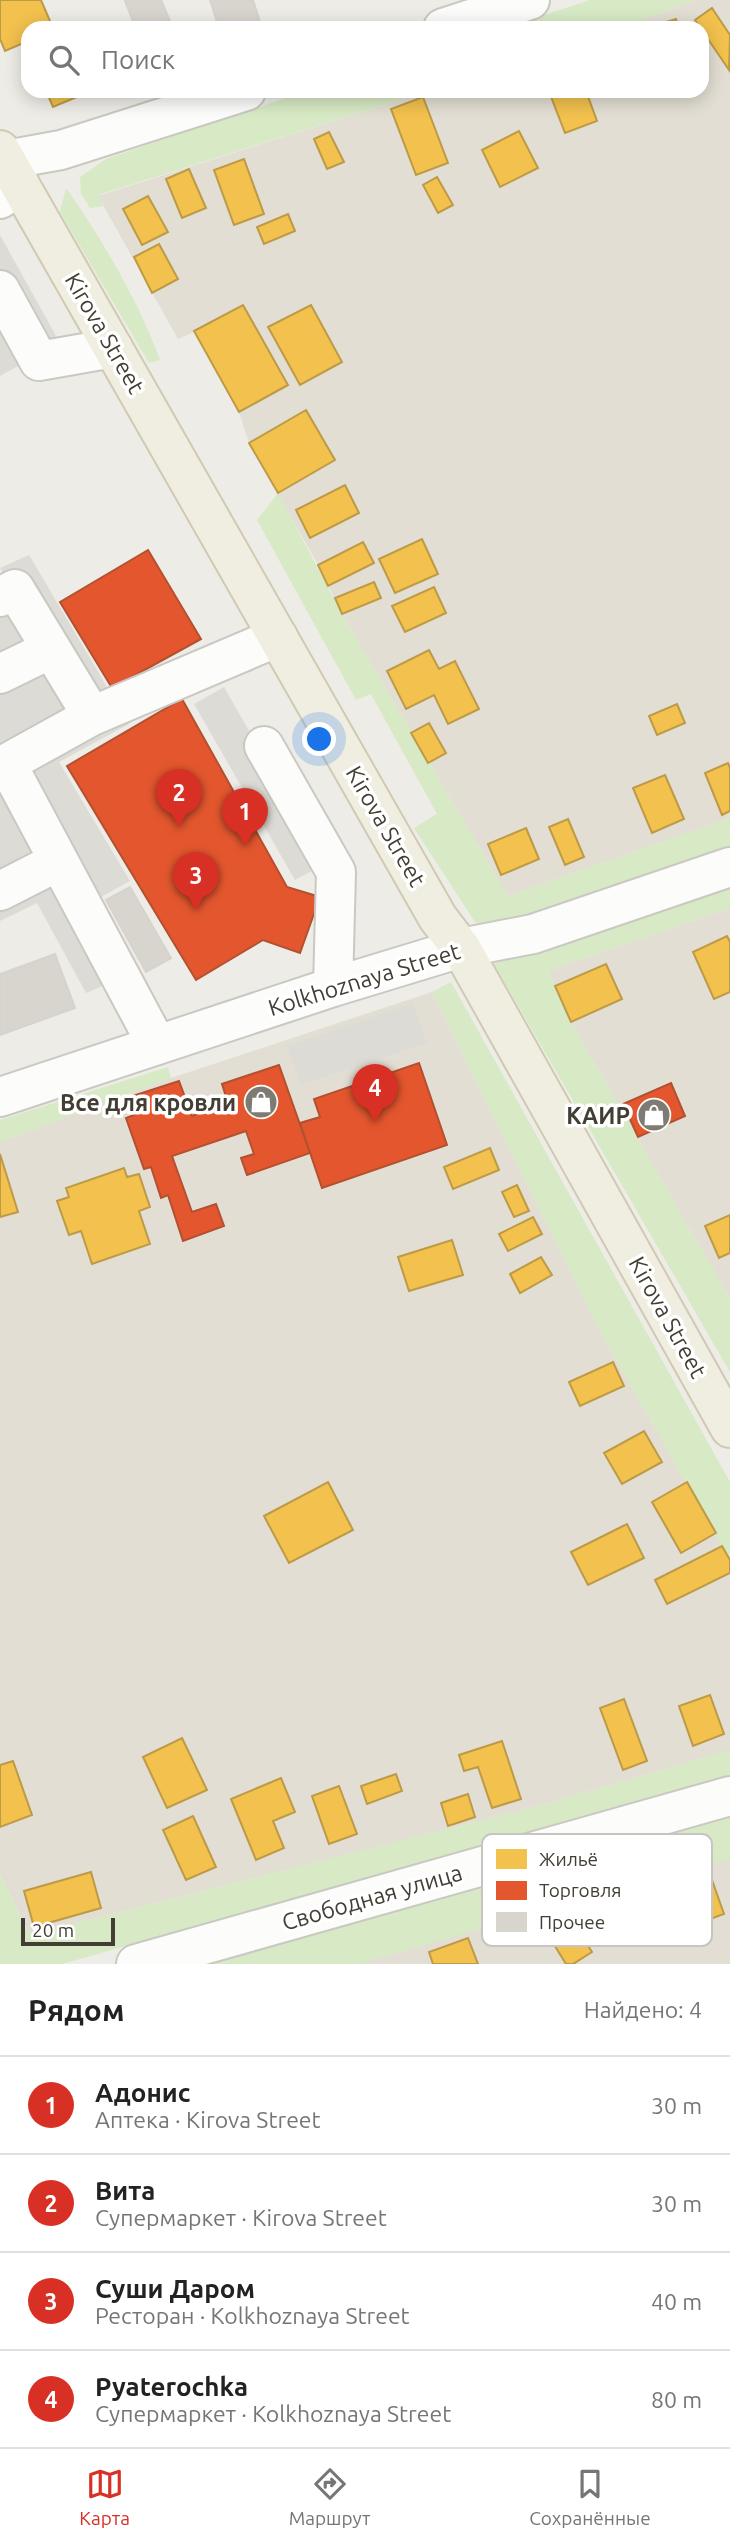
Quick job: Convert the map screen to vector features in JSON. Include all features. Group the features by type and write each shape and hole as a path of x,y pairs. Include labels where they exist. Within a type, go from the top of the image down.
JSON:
{"main road":[{"name":"Kirova Street","path":"5,171 113,348 438,918 461,948 730,1428"}],"street":[{"path":"465,21 530,0"},
{"path":"5,171 61,150 224,98"},
{"path":"0,290 39,360 113,348"},
{"path":"0,597 15,589 92,716"},
{"path":"157,1045 59,861 4,765 92,716 278,636"},
{"path":"0,674 51,649"},
{"path":"264,746 336,872 332,987"},
{"path":"0,891 59,861"},
{"name":"Kolkhoznaya Street","path":"0,1097 332,987 461,948 533,934 730,867"},
{"name":"Свободная улица","path":"596,1834 730,1796"},
{"name":"Свободная улица","path":"136,1964 482,1866"}],"shaded area":[{"path":"696,0 730,0 730,818 508,896 342,614 318,565 249,443 239,412 194,332 178,339 98,196 406,98 709,98 709,21 639,21"},
{"path":"0,235 60,343 0,376"},
{"path":"29,555 129,724 59,762 130,881 99,898 138,971 86,993 37,903 0,921 0,587 8,582 0,568"},
{"path":"224,687 325,864 295,880 194,704"},
{"path":"730,908 730,1299 571,1022 548,971"},
{"path":"432,992 596,1324 730,1560 730,1750 541,1805 30,1935 0,1875 0,1142 171,1078"},
{"path":"413,1003 427,1043 301,1085 287,1046"},
{"path":"730,1859 730,1964 358,1964 482,1928 482,1946 712,1946 712,1864"}],"green space":[{"path":"590,0 696,0 639,21 526,21"},
{"path":"285,98 406,98 98,195 103,206 90,208 81,194 80,177 106,159"},
{"path":"66,188 119,271 160,360 149,363 60,212"},
{"path":"278,493 342,614 508,896 730,818 730,855 486,929 475,922 414,828 437,814 371,694 356,700 257,520"},
{"path":"730,877 730,908 548,971 571,1022 730,1299 730,1372 494,964 518,951"},
{"path":"451,982 730,1482 730,1560 596,1324 432,992"},
{"path":"168,1067 171,1078 0,1142 0,1120"},
{"path":"730,1750 730,1776 524,1834 482,1834 482,1846 62,1964 0,1964 0,1875 30,1935 541,1805"},
{"path":"730,1812 730,1859 712,1864 712,1834 652,1834"},
{"path":"482,1882 482,1929 358,1964 194,1964"}],"building: Жильё":[{"path":"0,0 41,0 50,21 21,21 21,44 5,51 0,39"},
{"path":"712,8 730,35 729,70 709,41 709,21 695,20"},
{"path":"49,98 74,98 53,107"},
{"path":"423,98 448,163 416,175 391,109"},
{"path":"552,98 589,98 597,121 565,133"},
{"path":"519,131 538,168 500,187 482,150"},
{"path":"329,132 344,162 327,169 314,139"},
{"path":"244,159 264,214 234,225 214,170"},
{"path":"189,169 206,208 182,218 166,179"},
{"path":"437,177 453,205 438,213 423,185"},
{"path":"148,196 168,232 142,245 123,209"},
{"path":"288,214 295,231 264,244 257,227"},
{"path":"159,244 178,279 152,293 134,257"},
{"path":"243,305 288,385 239,412 194,331"},
{"path":"311,305 342,362 300,385 268,327"},
{"path":"306,410 335,460 278,493 249,443"},
{"path":"345,485 359,513 310,538 296,510"},
{"path":"422,539 438,574 395,593 379,559"},
{"path":"363,542 374,563 328,586 318,565"},
{"path":"374,582 381,598 342,614 335,598"},
{"path":"434,587 446,613 405,632 392,606"},
{"path":"429,650 439,669 455,661 479,709 448,724 434,695 406,709 387,671"},
{"path":"677,704 685,723 657,735 649,716"},
{"path":"429,723 446,753 428,763 411,733"},
{"path":"728,763 730,811 722,815 705,773"},
{"path":"665,775 684,819 652,833 633,788"},
{"path":"568,819 584,857 565,865 549,827"},
{"path":"526,828 539,859 501,875 488,844"},
{"path":"727,936 730,942 730,992 714,999 693,952"},
{"path":"606,964 622,999 571,1022 555,986"},
{"path":"490,1148 499,1170 453,1189 444,1167"},
{"path":"0,1154 18,1212 0,1217"},
{"path":"124,1168 127,1177 139,1174 150,1207 139,1211 150,1244 92,1264 81,1231 69,1235 57,1201 69,1197 66,1188"},
{"path":"517,1185 529,1211 514,1217 502,1192"},
{"path":"730,1215 730,1253 719,1258 705,1226"},
{"path":"533,1217 542,1234 508,1251 499,1234"},
{"path":"452,1240 463,1275 409,1291 398,1257"},
{"path":"541,1257 552,1275 520,1293 510,1274"},
{"path":"613,1362 624,1386 580,1406 569,1382"},
{"path":"644,1431 662,1462 622,1484 604,1453"},
{"path":"328,1482 353,1530 289,1563 264,1516"},
{"path":"687,1482 716,1533 681,1553 652,1502"},
{"path":"627,1524 644,1558 588,1585 571,1552"},
{"path":"722,1546 730,1560 730,1573 667,1604 655,1580"},
{"path":"710,1695 724,1734 693,1746 679,1706"},
{"path":"624,1699 647,1761 623,1770 600,1708"},
{"path":"182,1738 207,1790 167,1808 143,1757"},
{"path":"502,1741 521,1799 492,1808 478,1767 464,1771 459,1755"},
{"path":"13,1761 32,1815 0,1827 0,1765"},
{"path":"396,1774 402,1791 367,1804 361,1786"},
{"path":"281,1778 295,1812 273,1821 284,1848 256,1860 231,1799"},
{"path":"339,1786 357,1834 329,1844 312,1796"},
{"path":"468,1794 475,1817 448,1826 441,1803"},
{"path":"193,1816 216,1867 186,1880 163,1830"},
{"path":"91,1872 101,1908 34,1927 24,1891"},
{"path":"712,1880 724,1914 712,1918"},
{"path":"468,1938 478,1964 433,1964 429,1952"},
{"path":"555,1946 588,1946 592,1952 573,1964 566,1964"}],"building: Торговля":[{"path":"148,550 201,639 112,688 60,602"},
{"path":"182,699 287,887 320,897 300,953 263,940 196,980 67,766"},
{"path":"419,1063 447,1145 322,1188 300,1123 320,1117 314,1099"},
{"path":"279,1065 310,1153 247,1175 241,1158 254,1154 246,1131 172,1156 192,1212 216,1204 224,1226 183,1241 168,1195 161,1198 151,1167 144,1169 126,1118 139,1113 133,1096 179,1081 192,1116 228,1103 222,1084"},
{"path":"671,1083 685,1116 638,1137 623,1104"}],"building: Прочее":[{"path":"161,0 170,21 133,21 125,1"},
{"path":"210,0 253,0 260,21 217,21"},
{"path":"130,887 171,958 146,972 106,900"},
{"path":"55,954 75,1008 0,1035 0,974"}],"place":[{"name":"Вита","path":"179,827"},
{"name":"Адонис","path":"245,846"},
{"name":"Суши Даром","path":"196,910"},
{"name":"Все для кровли","path":"261,1102"},
{"name":"КАИР","path":"654,1115"},
{"name":"Pyaterochka","path":"375,1122"}]}
